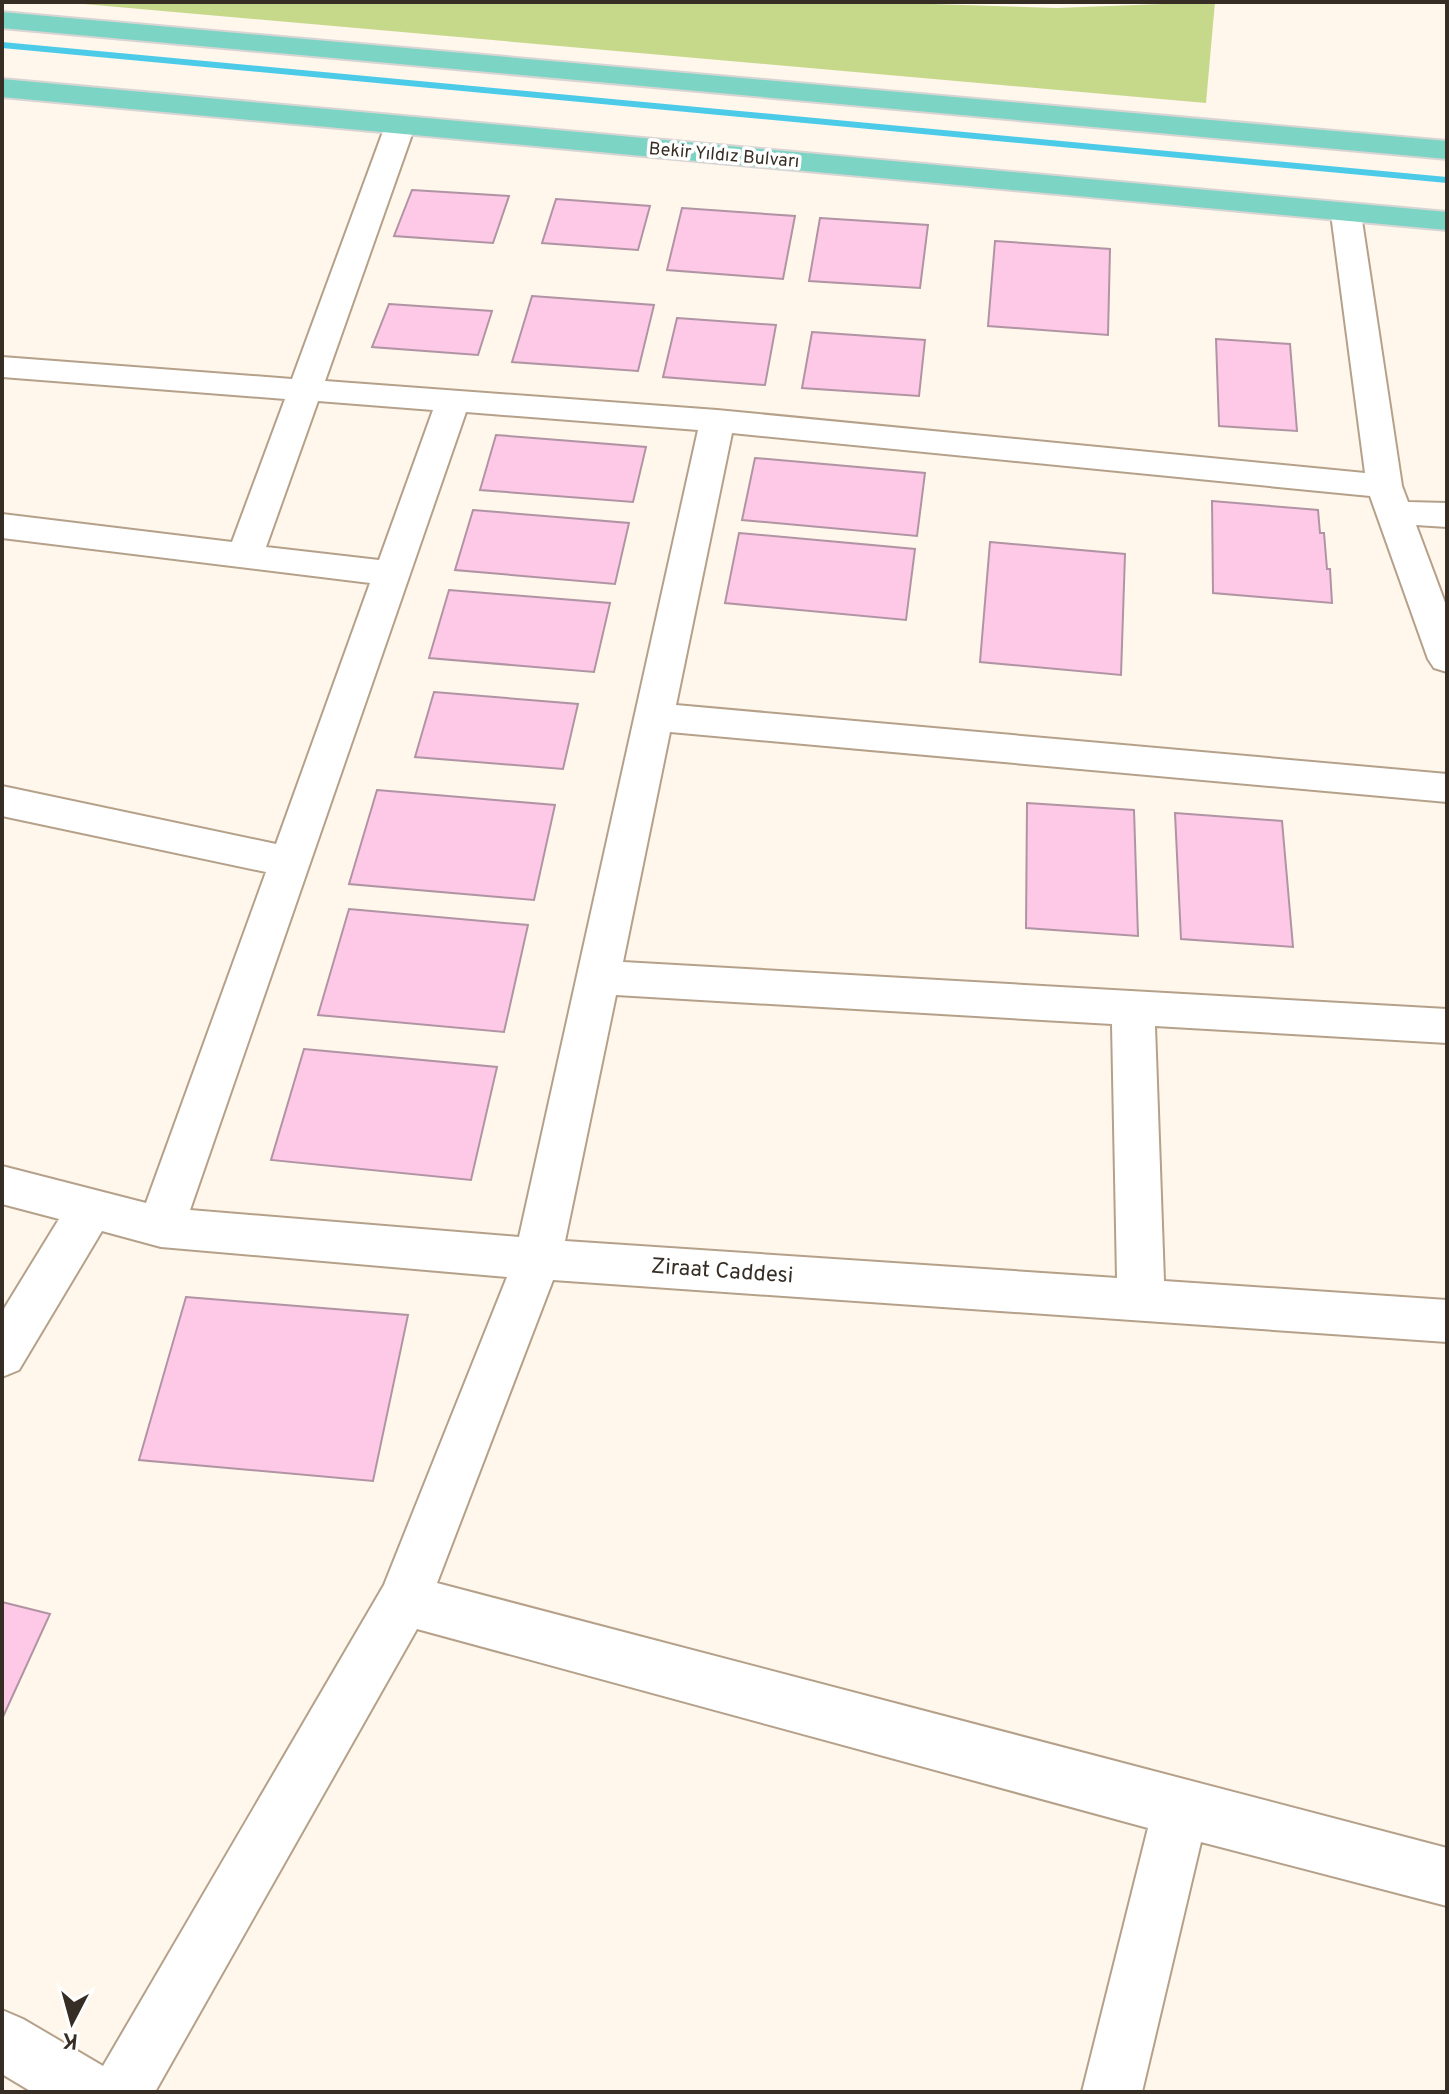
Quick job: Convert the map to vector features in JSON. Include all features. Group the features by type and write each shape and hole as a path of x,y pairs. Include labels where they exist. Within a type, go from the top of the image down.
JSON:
{"main road":[{"path":"2,20 1447,150"},
{"name":"Bekir Yıldız Bulvarı","path":"2,88 1447,221"}],"street":[{"path":"2,98 39,92"},
{"path":"245,556 400,126"},
{"path":"1346,214 1388,499 1447,659"},
{"path":"2,367 717,421 1388,499 1447,515"},
{"path":"161,1227 453,401"},
{"path":"122,2092 404,1600 538,1259 717,421"},
{"path":"2,526 392,574"},
{"path":"654,717 1447,788"},
{"path":"2,801 290,862"},
{"path":"598,977 1447,1026"},
{"path":"1133,1008 1141,1299"},
{"name":"Ziraat Caddesi","path":"2,1185 161,1227 538,1259 1447,1321"},
{"path":"2,1355 90,1209"},
{"path":"404,1600 1181,1809 1447,1877"},
{"path":"1112,2092 1181,1809"},
{"path":"2,2040 89,2092"}],"green space":[{"path":"61,2 871,2 1057,8 1215,2 1206,103"}],"building":[{"path":"412,190 509,196 493,243 394,236"},
{"path":"556,199 650,206 638,250 542,243"},
{"path":"682,208 795,216 783,279 667,270"},
{"path":"820,218 928,225 920,288 809,281"},
{"path":"995,241 1110,249 1108,335 988,326"},
{"path":"532,296 654,305 638,371 512,362"},
{"path":"389,304 492,311 478,355 372,347"},
{"path":"677,318 776,325 765,385 663,377"},
{"path":"812,332 925,340 919,396 802,388"},
{"path":"1216,339 1290,344 1297,431 1219,426"},
{"path":"496,435 646,447 633,502 480,490"},
{"path":"755,458 925,473 917,536 742,520"},
{"path":"1212,501 1318,510 1320,533 1324,533 1327,569 1330,569 1332,603 1213,593"},
{"path":"473,510 629,523 615,584 455,570"},
{"path":"739,533 915,549 906,620 725,603"},
{"path":"990,542 1125,554 1121,675 980,662"},
{"path":"449,590 610,603 594,672 429,658"},
{"path":"434,692 578,704 563,769 415,757"},
{"path":"377,790 555,805 534,900 349,884"},
{"path":"1027,803 1134,810 1138,936 1026,928"},
{"path":"1175,813 1282,821 1293,947 1181,939"},
{"path":"349,909 528,925 504,1032 318,1015"},
{"path":"304,1049 497,1067 471,1180 271,1160"},
{"path":"186,1297 408,1315 373,1481 139,1460"},
{"path":"2,1602 50,1614 2,1719"}],"waterway":[{"path":"2,45 1447,180"}]}
